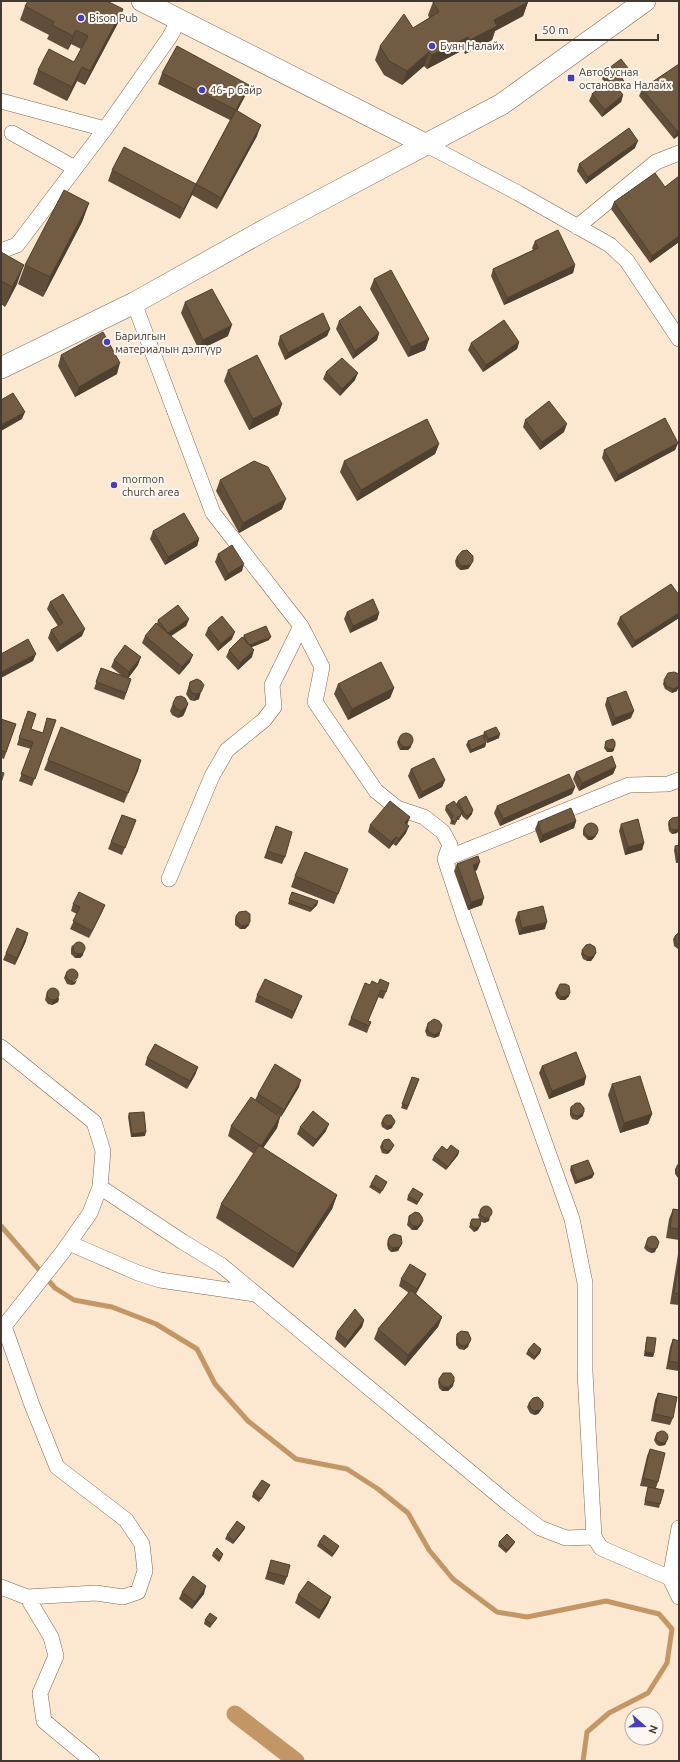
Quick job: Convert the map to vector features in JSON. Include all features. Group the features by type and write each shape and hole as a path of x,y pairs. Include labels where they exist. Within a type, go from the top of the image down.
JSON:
{"street":[{"path":"142,1 425,144 518,193 610,245 627,261 679,339"},
{"path":"1,368 134,303 270,227 502,104 644,1"},
{"path":"1,251 17,245 104,129 169,38 179,20"},
{"path":"1,101 104,129"},
{"path":"12,133 75,168"},
{"path":"577,227 656,162 679,153"},
{"path":"134,303 213,513 301,626 322,667 315,702 376,791 397,808 424,817 443,832 450,845 445,860 572,1218 585,1283 585,1372 594,1537 600,1548 670,1578"},
{"path":"169,879 212,776 227,750 264,720 274,707 272,685 301,626"},
{"path":"445,860 628,785 668,784 679,780"},
{"path":"1,1047 94,1122 103,1151 100,1187 90,1213 65,1248 2,1328 57,1467 126,1520 142,1544 145,1571 138,1592 123,1597 96,1592 28,1597 1,1587"},
{"path":"100,1187 182,1242 221,1265 498,1495 540,1528 566,1538 594,1537"},
{"path":"65,1248 160,1280 256,1294"},
{"path":"679,1528 670,1578 679,1597"},
{"path":"28,1597 51,1637 56,1656 40,1693 44,1721 92,1761"}],"building":[{"path":"28,1 107,1 123,9 90,71 82,67 72,87 38,70 49,49 74,62 88,36 76,30 73,36 52,25 54,22 25,6"},
{"name":"Буян Налайх","path":"433,1 528,2 494,20 497,26 470,40 468,37 432,55 429,52 407,71 389,61 380,46 404,14 413,28 439,12"},
{"path":"177,46 249,85 236,110 162,73"},
{"path":"621,59 628,68 619,75 624,81 616,86 623,95 605,110 592,94 611,79 605,71"},
{"path":"679,64 679,130 677,131 642,89"},
{"name":"46- р байр","path":"236,110 261,125 221,198 196,184"},
{"path":"629,128 638,141 588,177 579,164"},
{"path":"124,147 196,184 184,209 112,170"},
{"path":"655,173 665,187 679,176 679,236 652,256 614,202"},
{"path":"64,190 89,203 50,277 25,265"},
{"path":"558,230 575,265 507,298 493,269 538,248 535,241"},
{"path":"1,252 24,265 12,287 1,281"},
{"path":"391,270 429,339 411,347 374,279"},
{"path":"212,289 232,325 203,340 185,302"},
{"path":"360,306 379,333 355,351 339,321"},
{"path":"323,313 330,329 288,353 280,336"},
{"path":"504,320 519,342 486,365 471,343"},
{"path":"103,332 120,363 79,387 61,355"},
{"path":"257,355 282,404 253,419 228,370"},
{"path":"342,358 358,373 342,389 326,372"},
{"path":"13,393 25,412 1,425 1,400"},
{"path":"549,401 567,424 542,442 525,420"},
{"path":"665,418 678,443 618,475 604,450"},
{"path":"427,419 439,444 361,490 344,461"},
{"path":"254,461 268,467 286,499 243,523 220,480"},
{"path":"184,513 199,539 168,557 153,531"},
{"path":"232,545 244,564 228,574 218,554"},
{"path":"467,550 473,556 473,561 470,565 462,566 458,563 457,557 462,551"},
{"path":"671,584 679,595 679,613 635,641 620,617"},
{"path":"63,594 85,629 60,645 51,630 63,623 50,602"},
{"path":"373,599 379,613 353,626 347,612"},
{"path":"178,605 189,619 168,633 158,620"},
{"path":"222,616 235,632 221,644 208,628"},
{"path":"156,623 193,655 182,667 145,636"},
{"path":"266,626 271,637 250,645 247,643 244,635"},
{"path":"242,637 254,650 240,663 229,650"},
{"path":"28,639 36,654 1,672 1,654"},
{"path":"125,645 141,657 129,672 114,660"},
{"path":"381,662 394,688 352,709 338,684"},
{"path":"101,668 131,679 126,693 96,682"},
{"path":"674,672 679,674 679,685 673,689 666,686 664,680 668,673"},
{"path":"197,679 204,685 201,692 197,694 192,693 189,687 190,682"},
{"path":"626,691 634,711 615,718 607,698"},
{"path":"181,696 185,698 188,704 181,711 175,708 173,703 176,697"},
{"path":"28,711 36,714 31,729 43,733 47,718 56,720 35,779 21,774 33,742 19,738"},
{"path":"1,719 16,724 6,752 1,750"},
{"path":"61,727 141,760 128,793 48,760"},
{"path":"496,727 500,734 489,739 484,732"},
{"path":"406,733 411,735 413,740 411,745 406,747 401,745 399,740 401,735"},
{"path":"483,735 486,743 471,750 468,741"},
{"path":"613,739 615,746 613,749 608,749 605,745 606,741"},
{"path":"612,756 616,767 582,783 576,772"},
{"path":"434,758 445,780 422,792 411,769"},
{"path":"1,772 4,773 1,783"},
{"path":"569,774 575,787 503,819 497,806"},
{"path":"466,796 473,810 468,816 464,813 458,801"},
{"path":"390,801 410,817 405,823 409,826 399,839 396,837 391,842 370,825"},
{"path":"454,801 462,812 460,817 458,816 456,822 451,820 453,816 446,806"},
{"path":"571,808 576,821 542,835 538,822"},
{"path":"122,815 136,820 125,848 111,842"},
{"path":"678,817 679,829 674,830 670,828 669,821 672,818"},
{"path":"638,819 644,843 628,847 621,824"},
{"path":"591,823 596,825 598,830 596,835 591,837 586,835 584,830 586,825"},
{"path":"276,826 292,832 285,857 267,851"},
{"path":"679,845 679,859 678,859 675,846"},
{"path":"305,852 348,869 338,894 295,876"},
{"path":"478,856 480,862 473,865 484,898 471,902 457,864"},
{"path":"79,892 105,905 92,931 73,921 80,907 73,904"},
{"path":"292,892 318,901 312,908 289,900"},
{"path":"543,906 547,922 522,928 518,912"},
{"path":"246,911 250,914 250,922 247,925 242,926 236,921 236,916 239,912"},
{"path":"17,928 28,933 17,958 6,953"},
{"path":"679,932 679,945 676,943 675,936"},
{"path":"77,942 81,942 85,948 81,954 77,954 73,950 73,946"},
{"path":"590,944 595,947 596,953 592,957 588,957 584,955 582,950 586,945"},
{"path":"70,969 74,969 78,975 74,981 70,981 66,977 66,973"},
{"path":"265,979 302,996 294,1012 257,995"},
{"path":"380,979 389,983 386,992 381,990 368,1021 371,1022 369,1026 351,1018 365,983 370,985 372,981 378,984"},
{"path":"560,984 566,984 569,986 570,993 567,996 562,997 558,994 557,990"},
{"path":"51,988 55,988 59,994 55,1000 51,1000 47,996 47,992"},
{"path":"434,1019 439,1021 442,1025 440,1032 435,1035 429,1032 427,1028 428,1023"},
{"path":"155,1044 198,1067 190,1081 147,1058"},
{"path":"576,1052 586,1077 552,1091 542,1066"},
{"path":"275,1064 301,1080 284,1110 258,1094"},
{"path":"640,1076 652,1114 624,1123 612,1084"},
{"path":"412,1077 419,1079 408,1106 402,1104"},
{"path":"251,1097 280,1117 261,1146 231,1126"},
{"path":"576,1103 580,1103 584,1108 584,1112 578,1116 571,1112 571,1107"},
{"path":"313,1111 329,1124 316,1140 300,1127"},
{"path":"144,1112 146,1132 132,1134 129,1113"},
{"path":"386,1115 391,1115 395,1121 394,1124 388,1126 383,1123 383,1119"},
{"path":"389,1139 394,1145 391,1150 387,1151 383,1149 382,1143 384,1140"},
{"path":"259,1145 337,1195 298,1254 221,1204"},
{"path":"451,1145 459,1151 448,1167 434,1156 442,1146 447,1150"},
{"path":"588,1160 594,1174 577,1181 571,1166"},
{"path":"679,1163 679,1174 676,1171"},
{"path":"376,1175 387,1182 382,1191 371,1184"},
{"path":"413,1188 423,1194 418,1202 408,1196"},
{"path":"484,1206 488,1206 492,1212 488,1218 484,1218 480,1214 480,1210"},
{"path":"673,1209 679,1210 679,1229 670,1228"},
{"path":"415,1212 419,1213 423,1221 418,1226 413,1226 409,1221 409,1216"},
{"path":"472,1219 479,1219 481,1221 480,1226 475,1228 470,1224"},
{"path":"394,1234 401,1236 402,1243 400,1247 393,1248 389,1245 388,1240 390,1236"},
{"path":"652,1236 656,1237 659,1242 657,1248 653,1249 648,1248 646,1244 648,1238"},
{"path":"679,1262 679,1294 674,1293"},
{"path":"410,1264 426,1274 417,1289 401,1279"},
{"path":"411,1290 442,1317 408,1355 378,1329"},
{"path":"355,1309 364,1320 348,1341 337,1332"},
{"path":"461,1331 468,1332 471,1339 465,1346 460,1345 457,1341 457,1334"},
{"path":"647,1337 656,1338 654,1353 645,1352"},
{"path":"673,1339 679,1341 679,1363 669,1361"},
{"path":"534,1343 541,1349 535,1357 528,1350"},
{"path":"443,1373 451,1373 454,1377 454,1382 449,1387 444,1387 440,1384 439,1379"},
{"path":"658,1393 677,1397 673,1418 654,1414"},
{"path":"538,1397 543,1402 543,1407 540,1410 535,1411 531,1409 529,1403 533,1398"},
{"path":"660,1431 664,1431 668,1437 664,1443 660,1443 656,1439 656,1435"},
{"path":"650,1449 665,1453 658,1482 643,1478"},
{"path":"262,1480 270,1485 261,1499 253,1493"},
{"path":"648,1487 664,1490 660,1504 645,1501"},
{"path":"237,1521 245,1527 234,1541 227,1535"},
{"path":"507,1534 515,1542 507,1550 499,1542"},
{"path":"324,1535 339,1546 333,1554 319,1542"},
{"path":"217,1548 223,1554 220,1558 213,1553"},
{"path":"271,1560 290,1565 287,1577 268,1572"},
{"path":"193,1576 206,1586 195,1602 182,1592"},
{"path":"308,1581 331,1597 321,1611 298,1595"},
{"path":"210,1613 217,1618 212,1624 205,1620"}],"waterway":[{"path":"1,1226 55,1288 74,1300 112,1307 156,1324 197,1349 215,1384 248,1421 296,1459 347,1469 378,1489 408,1513 429,1550 453,1579 497,1612 527,1617 606,1601 659,1614 672,1629 667,1663 648,1693 609,1713 587,1732 583,1761"},
{"path":"235,1714 296,1761"}],"place":[{"name":"Bison Pub","path":"81,18"},
{"name":"Буян Налайх","path":"432,46"},
{"name":"Автобусная остановка Налайх","path":"571,78"},
{"name":"46- р байр","path":"202,90"},
{"name":"Барилгын материалын дэлгүүр","path":"107,342"},
{"name":"mormon church area","path":"114,485"}]}
